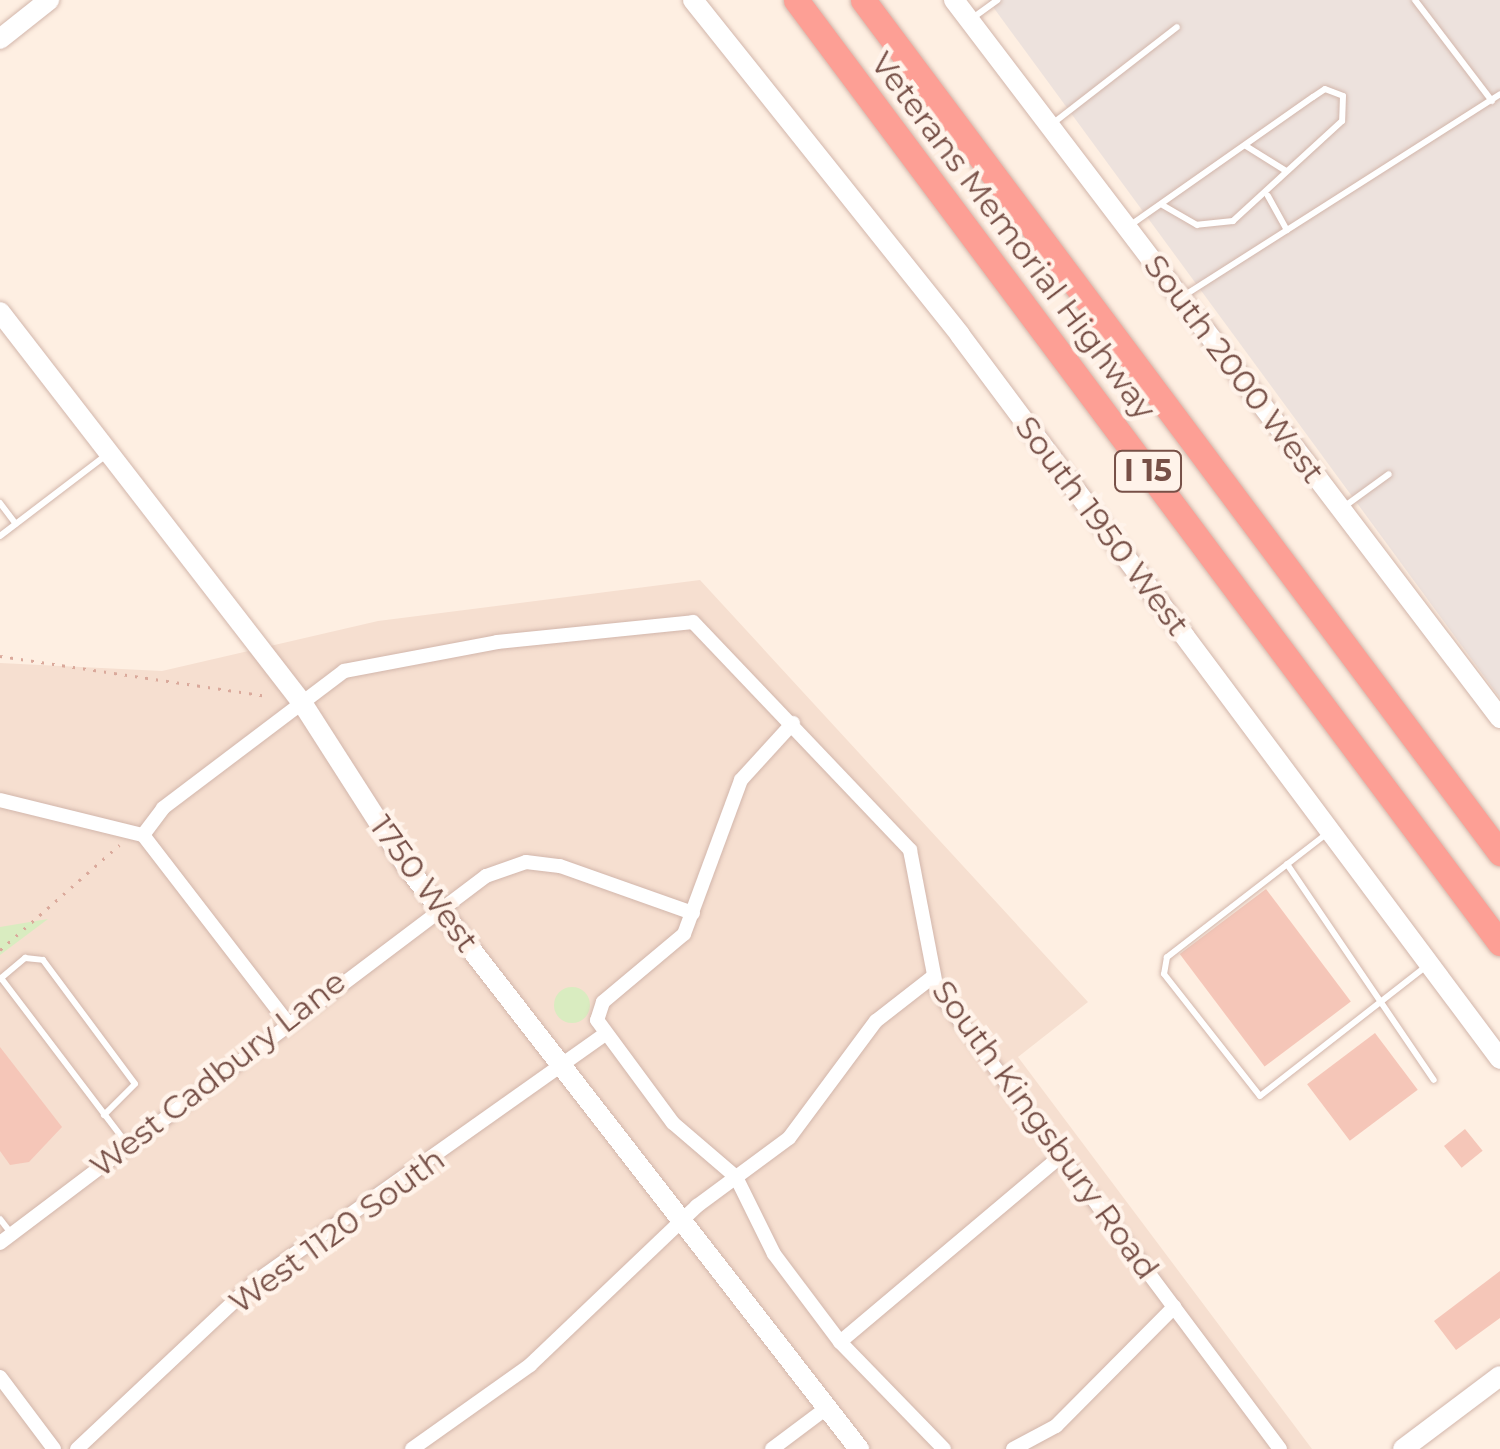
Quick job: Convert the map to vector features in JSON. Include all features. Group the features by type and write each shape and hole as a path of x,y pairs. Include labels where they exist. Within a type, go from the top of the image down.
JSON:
{"highway":[{"name":"Veterans Memorial Highway","path":"796,0 1500,943"},
{"name":"Veterans Memorial Highway","path":"863,0 1500,853"}],"street":[{"path":"0,39 48,0"},
{"name":"South 1950 West","path":"693,0 797,122 1500,1059"},
{"name":"South 2000 West","path":"954,0 1500,718"},
{"name":"1750 West","path":"0,312 301,701 436,906 860,1449"},
{"name":"South Kingsbury Road","path":"301,701 344,671 497,642 693,622 793,723 916,862 931,978 1280,1449"},
{"path":"143,834 162,808 301,701"},
{"path":"793,723 741,780 693,913 674,946 600,1008 604,1034 672,1123 736,1177 774,1254 840,1342 944,1449"},
{"path":"0,800 143,834 286,1021"},
{"name":"West Cadbury Lane","path":"6,1238 436,906 526,862 693,913"},
{"path":"412,1449 530,1365 683,1220 788,1138 876,1021 931,978"},
{"name":"West 1120 South","path":"78,1449 255,1282 604,1034"},
{"path":"840,1342 1061,1156"},
{"path":"1013,1449 1056,1426 1174,1307"},
{"path":"0,1376 54,1449"},
{"path":"1417,1445 1500,1376"},
{"path":"772,1449 828,1407"}],"lane":[{"path":"968,20 997,0"},
{"path":"1415,0 1492,101"},
{"path":"1050,124 1177,27"},
{"path":"1126,227 1246,145 1336,90 1348,106 1342,121 1286,171 1268,196 1217,228 1163,205"},
{"path":"1180,298 1500,94"},
{"path":"1246,145 1286,171"},
{"path":"1268,196 1288,230"},
{"path":"0,536 110,452"},
{"path":"1340,510 1389,474"},
{"path":"0,503 16,524"},
{"path":"1330,831 1167,957 1164,974 1260,1096 1429,964"},
{"path":"1287,864 1384,1000 1434,1080"},
{"path":"104,1114 134,1090 122,1065 37,956 0,978 104,1114 128,1145"},
{"path":"0,1219 6,1238"}],"path":[{"path":"0,656 269,696"},
{"path":"0,950 120,844"}],"shaded area":[{"path":"988,0 1500,0 1500,698 1015,37"},
{"path":"700,580 1088,1002 1018,1057 1312,1449 0,1449 0,663 162,671 378,621"}],"green space":[{"path":"48,919 0,955 0,927"},
{"path":"572,987 584,993 590,1005 584,1017 572,1023 560,1017 554,1005 560,993"}],"building":[{"path":"1266,889 1351,1002 1265,1067 1180,954"},
{"path":"1375,1033 1418,1090 1350,1141 1307,1084"},
{"path":"0,1047 62,1127 29,1162 10,1165 0,1151"},
{"path":"1465,1129 1483,1151 1462,1168 1444,1146"},
{"path":"1500,1271 1500,1318 1456,1350 1434,1321"}]}
